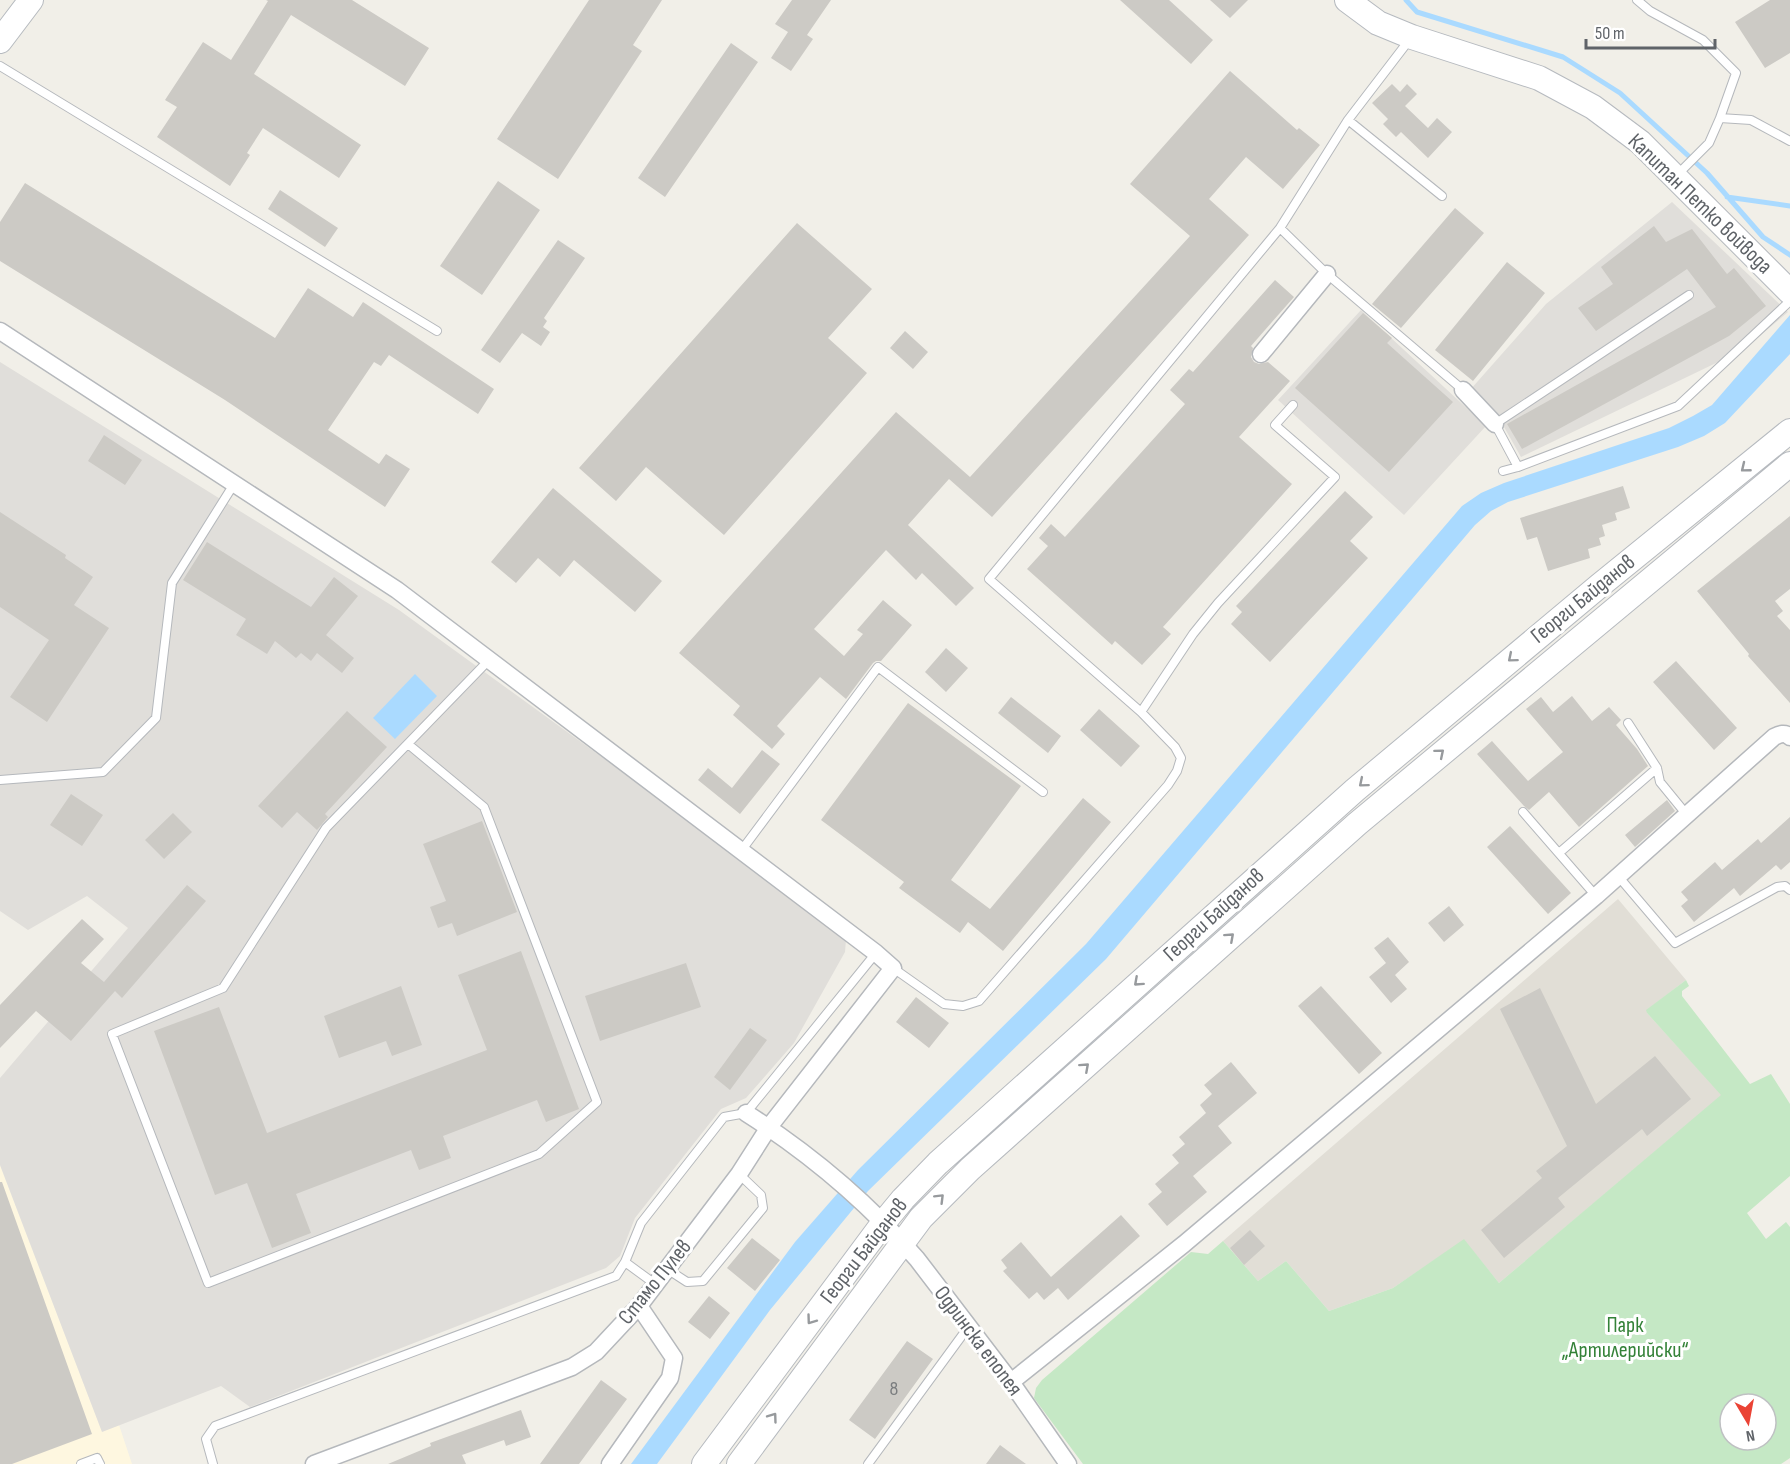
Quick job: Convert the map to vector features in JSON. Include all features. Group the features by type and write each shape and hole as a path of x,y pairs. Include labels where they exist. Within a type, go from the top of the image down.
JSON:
{"main road":[{"path":"0,41 31,0"},
{"name":"Капитан Петко войвода","path":"1353,2 1378,23 1412,37 1539,78 1593,108 1683,169 1732,235 1790,292"},
{"name":"Георги Байданов","path":"704,1464 884,1222 938,1163 1346,798 1590,593 1790,431"},
{"name":"Георги Байданов","path":"739,1464 902,1242 921,1218 978,1162 1348,831 1790,464"}],"street":[{"path":"1261,354 1327,274"},
{"path":"0,331 397,590 893,968"},
{"path":"1463,390 1495,424"},
{"path":"1011,1382 1184,1244 1596,896 1774,737 1787,734 1790,737"},
{"name":"Стамо Пулев","path":"314,1464 572,1368 596,1352 639,1306 739,1174 768,1127 893,968"},
{"name":"Одринска епопея","path":"746,1113 768,1127 842,1185 884,1222 969,1326 1068,1464"},
{"path":"610,1464 670,1378 674,1358 639,1306"}],"lane":[{"path":"1637,0 1650,11 1704,40 1736,74 1708,143 1683,169"},
{"path":"893,968 944,1004 963,1006 979,1001 1168,785 1177,771 1180,758 1175,747 1141,712 989,579 1280,228 1348,120 1412,37"},
{"path":"0,66 437,331"},
{"path":"1720,118 1751,120 1790,141"},
{"path":"1348,120 1442,196"},
{"path":"1280,228 1327,274 1463,390"},
{"path":"1518,467 1495,424 1689,295"},
{"path":"1503,471 1678,406 1790,301"},
{"path":"1141,712 1193,634 1218,603 1335,477 1275,424 1293,405"},
{"path":"0,780 103,772 156,718 172,583 234,484"},
{"path":"408,744 484,807 597,1102 539,1154 208,1283 112,1034 223,988 326,828 489,660"},
{"path":"741,851 878,667 1043,792"},
{"path":"1628,723 1657,768 1660,782 1687,815"},
{"path":"1559,853 1657,768"},
{"path":"1523,812 1596,896"},
{"path":"1618,876 1675,943 1777,887 1785,886 1790,890"},
{"path":"213,1464 206,1439 215,1426 616,1276 625,1262 641,1223 724,1117 746,1113 876,953"},
{"path":"667,1269 687,1282 703,1281 763,1208 760,1195 739,1174"},
{"path":"625,1262 655,1284"},
{"path":"868,1464 969,1326"},
{"path":"81,1464 97,1458 100,1464"}],"shaded area":[{"path":"1672,202 1788,312 1743,350 1521,457 1499,418 1470,390 1546,304"},
{"path":"1361,310 1486,426 1404,515 1278,400"},
{"path":"0,362 399,610 839,929 846,940 845,952 794,1043 746,1098 721,1109 635,1218 620,1256 606,1268 250,1407 221,1386 102,1432 0,1165 0,1078 128,928 87,896 28,930 0,911"},
{"path":"1618,899 1686,980 1647,1010 1647,1013 1722,1095 1499,1283 1464,1240 1393,1288 1329,1311 1286,1261 1258,1281 1223,1241"},
{"path":"0,1165 102,1431 119,1425 132,1464 0,1464"}],"green space":[{"name":"Парк „Артилерийски“","path":"1686,980 1689,986 1682,991 1682,996 1750,1084 1771,1074 1790,1104 1790,1176 1747,1213 1766,1239 1786,1222 1790,1227 1790,1458 1781,1464 1083,1464 1034,1398 1036,1388 1042,1380 1191,1252 1208,1254 1223,1241 1258,1281 1286,1261 1329,1311 1393,1288 1464,1239 1499,1283 1721,1095 1646,1010"}],"water":[{"path":"1790,315 1790,354 1725,423 1704,436 1678,447 1508,502 1491,511 1475,525 1106,959 868,1191 770,1310 657,1464 631,1464 795,1242 858,1170 1086,944 1462,506 1481,493 1504,483 1669,428 1712,405"},
{"path":"415,674 437,696 395,739 373,718"}],"building":[{"path":"266,0 352,0 429,48 405,86 291,15 254,74 361,145 339,178 263,128 247,153 250,155 230,186 157,137 177,107 165,100 203,42 231,60 268,1"},
{"path":"589,0 662,0 633,45 642,51 558,179 497,139"},
{"path":"792,0 831,0 807,35 813,39 791,71 771,58 788,32 775,24"},
{"path":"1120,0 1169,0 1213,40 1191,64"},
{"path":"1210,0 1248,0 1230,18"},
{"path":"1770,0 1790,0 1790,53 1765,68 1735,22"},
{"path":"731,43 758,62 665,197 638,178"},
{"path":"1230,71 1297,130 1299,128 1320,145 1283,189 1246,157 1209,199 1249,235 992,517 949,479 908,525 974,588 956,606 922,573 916,580 886,550 814,629 844,656 863,634 857,630 883,600 912,625 881,661 873,663 846,699 820,677 777,726 785,734 772,749 733,715 740,706 679,653 896,412 970,477 1190,236 1130,184"},
{"path":"1392,84 1400,92 1407,84 1417,94 1405,106 1428,128 1437,118 1452,132 1428,158 1401,132 1396,137 1383,124 1388,119 1372,103"},
{"path":"498,181 540,210 482,295 440,266"},
{"path":"25,183 275,338 308,288 353,317 363,302 494,389 478,414 389,355 381,366 374,362 328,430 379,464 386,454 410,469 385,507 225,400 0,261 0,222"},
{"path":"280,190 338,228 325,247 268,209"},
{"path":"1455,208 1484,233 1401,328 1372,304"},
{"path":"797,223 872,289 828,338 867,373 724,535 646,467 616,501 579,468"},
{"path":"1654,226 1666,242 1692,229 1727,274 1734,268 1766,306 1729,336 1522,449 1507,424 1716,307 1687,269 1596,331 1578,308 1613,284 1601,267"},
{"path":"558,240 585,258 544,318 547,321 543,327 550,332 541,346 522,333 500,363 481,350"},
{"path":"1507,262 1545,293 1473,381 1435,350"},
{"path":"1275,280 1294,297 1251,346 1253,348 1251,357 1259,364 1268,362 1290,381 1239,437 1292,484 1163,627 1171,634 1142,665 1115,641 1112,645 1027,569 1048,546 1039,538 1051,524 1065,537 1185,404 1170,390 1189,369 1193,372"},
{"path":"1363,313 1392,338 1387,343 1453,402 1389,472 1295,388"},
{"path":"905,331 928,352 913,369 890,348"},
{"path":"104,435 142,460 125,485 88,461"},
{"path":"1623,486 1630,508 1615,513 1617,520 1602,525 1605,536 1599,538 1601,545 1588,549 1590,558 1548,571 1537,537 1527,540 1520,518"},
{"path":"553,488 662,581 635,612 574,560 560,577 538,558 516,583 491,562"},
{"path":"1345,491 1373,517 1350,541 1368,558 1270,662 1231,624 1242,612 1236,606"},
{"path":"0,512 66,555 65,558 93,577 74,605 109,628 47,722 10,697 49,640 0,607"},
{"path":"1790,516 1790,589 1775,601 1783,611 1777,616 1790,630 1790,703 1748,656 1749,654 1697,591"},
{"path":"207,542 311,607 334,577 358,596 326,635 354,658 342,673 317,653 311,661 301,653 296,658 275,641 267,654 236,635 246,619 183,580"},
{"path":"946,648 968,668 946,692 925,672"},
{"path":"1676,661 1737,728 1714,750 1653,682"},
{"path":"1572,696 1592,721 1609,707 1621,720 1616,725 1648,766 1579,827 1549,792 1529,810 1477,754 1492,741 1528,781 1563,752 1526,709 1541,697 1553,712"},
{"path":"1011,697 1061,736 1048,753 998,713"},
{"path":"908,703 1021,786 951,880 990,909 1083,798 1111,822 1003,951 968,922 960,933 899,888 904,882 821,820"},
{"path":"1099,709 1140,746 1121,767 1080,730"},
{"path":"347,711 387,747 325,814 328,817 317,830 297,812 282,828 258,806"},
{"path":"762,750 780,764 740,814 698,780 708,768 732,788"},
{"path":"71,794 103,815 82,846 50,825"},
{"path":"1667,800 1675,811 1635,847 1625,835"},
{"path":"173,813 192,832 164,859 145,840"},
{"path":"1790,817 1790,862 1781,870 1776,865 1740,896 1734,888 1694,922 1681,906 1688,900 1681,892 1715,862 1722,870 1758,839 1761,843"},
{"path":"482,821 517,912 457,936 452,923 438,928 430,907 446,901 423,844"},
{"path":"1510,826 1571,893 1548,914 1487,847"},
{"path":"187,885 206,901 122,998 115,991 71,1041 36,1011 0,1048 0,1005 82,919 104,939 81,963 104,982"},
{"path":"1449,906 1464,925 1444,942 1428,923"},
{"path":"1388,937 1409,962 1395,975 1407,989 1391,1003 1369,977 1386,963 1374,948"},
{"path":"521,951 579,1109 546,1122 537,1100 443,1136 451,1158 419,1170 411,1150 296,1194 311,1233 272,1248 247,1183 215,1195 154,1031 219,1007 267,1133 487,1050 458,975"},
{"path":"686,963 701,1007 600,1041 585,996"},
{"path":"401,986 422,1045 392,1056 386,1041 339,1058 324,1016"},
{"path":"1321,986 1382,1053 1359,1074 1298,1006"},
{"path":"1540,988 1596,1104 1655,1056 1691,1099 1647,1136 1642,1129 1558,1198 1565,1207 1504,1258 1481,1230 1542,1178 1536,1171 1567,1146 1500,1009"},
{"path":"916,997 949,1023 929,1048 896,1022"},
{"path":"750,1028 767,1040 730,1090 714,1077"},
{"path":"1231,1062 1257,1093 1218,1126 1232,1143 1193,1176 1207,1192 1167,1226 1148,1204 1162,1192 1155,1184 1179,1163 1172,1155 1185,1144 1179,1137 1206,1113 1200,1105 1212,1094 1204,1085"},
{"path":"0,1182 2,1182 92,1434 12,1464 0,1464"},
{"path":"1121,1215 1140,1236 1068,1300 1058,1288 1044,1300 1037,1292 1029,1299 1003,1271 1007,1268 1001,1260 1021,1242 1051,1277"},
{"path":"1250,1230 1265,1246 1244,1265 1230,1248"},
{"path":"752,1238 780,1260 755,1291 727,1268"},
{"path":"709,1296 730,1313 710,1339 688,1322"},
{"path":"907,1341 933,1359 875,1439 849,1420"},
{"path":"601,1380 627,1399 579,1464 540,1464"},
{"path":"521,1410 531,1437 506,1446 504,1440 462,1455 466,1464 388,1464 431,1446 430,1443"},
{"path":"1000,1445 1026,1464 986,1464"}],"waterway":[{"path":"1406,0 1417,12 1563,57 1620,93 1707,173 1763,237 1790,255"},
{"path":"1727,197 1790,206"}]}
